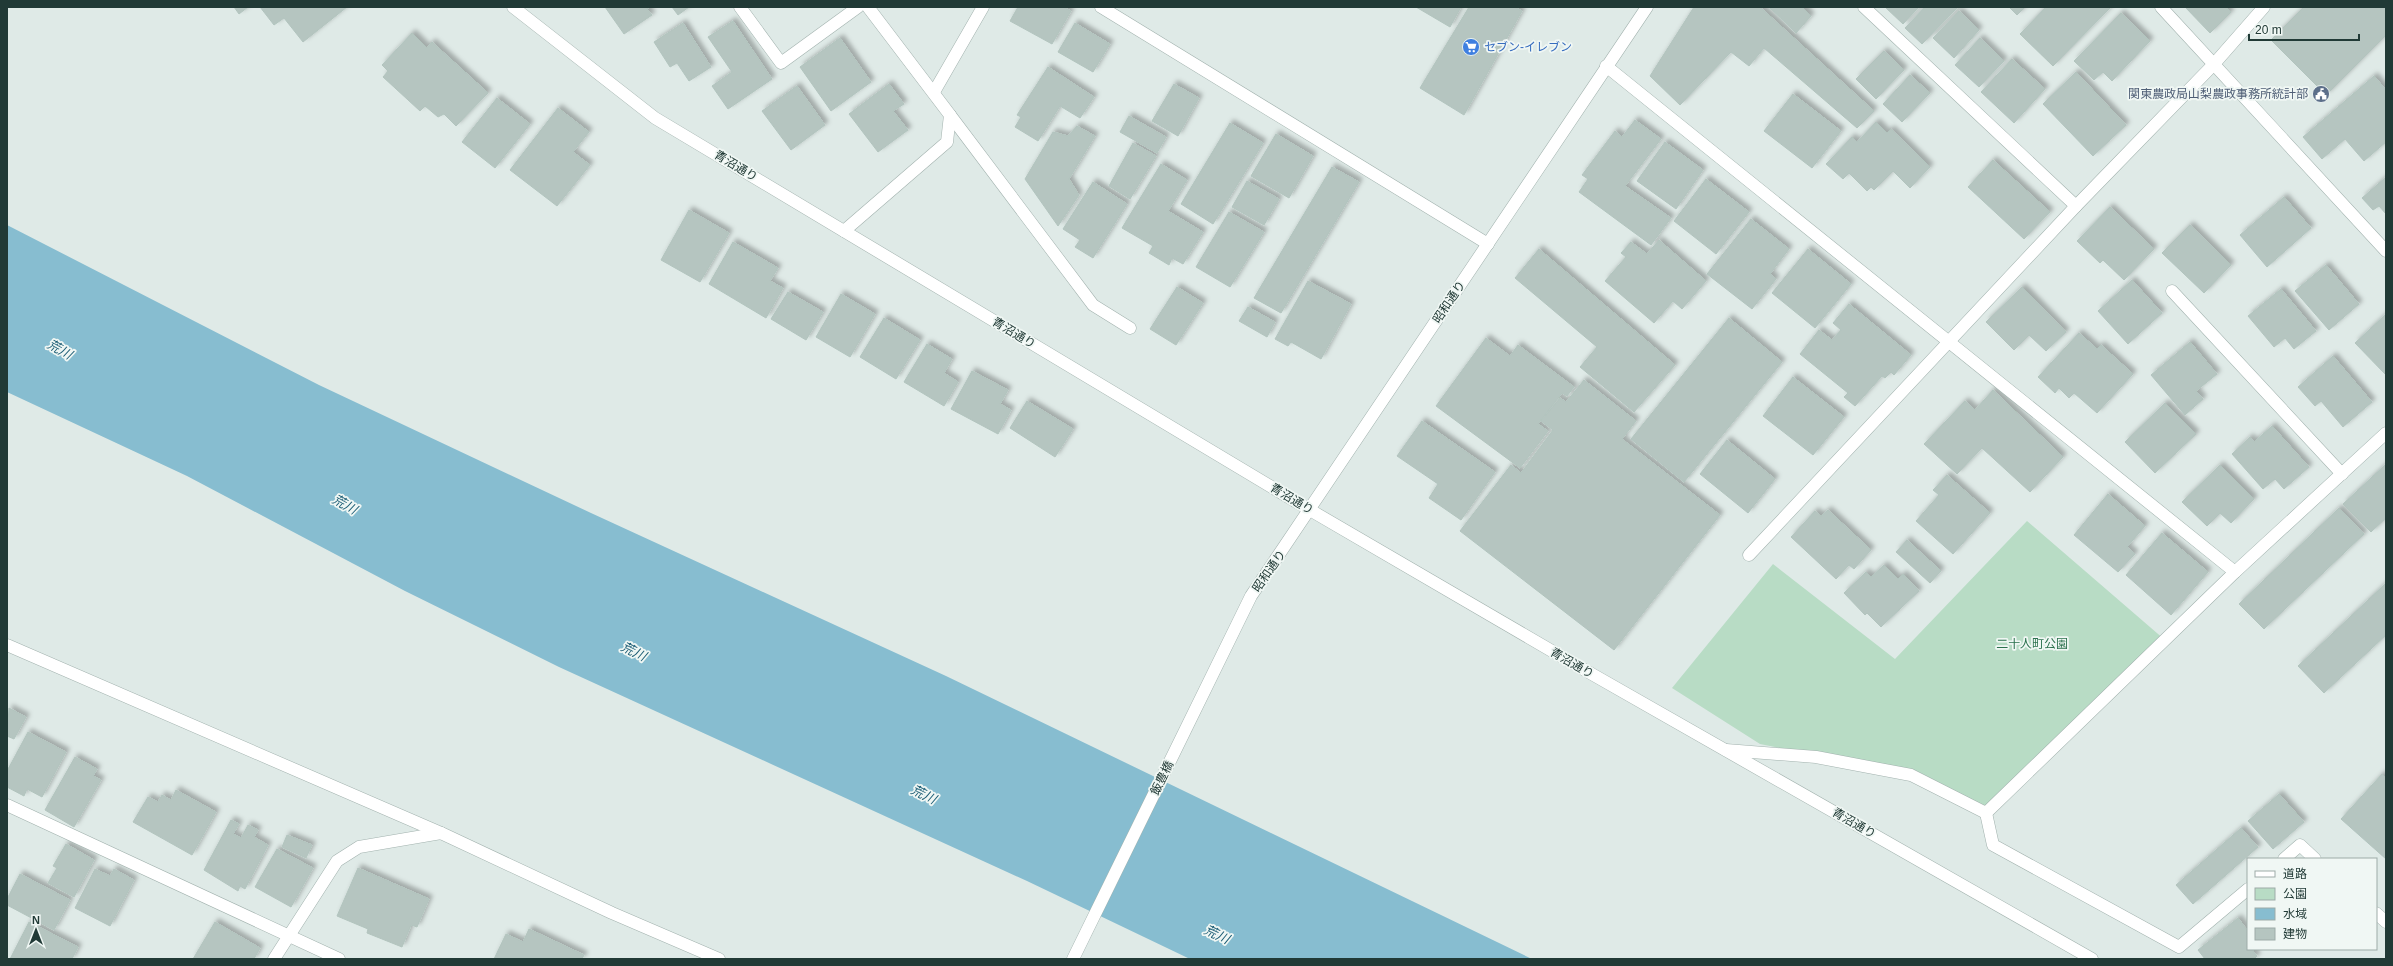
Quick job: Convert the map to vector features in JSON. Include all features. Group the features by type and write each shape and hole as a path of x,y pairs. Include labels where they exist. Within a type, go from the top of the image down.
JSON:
{"street":[{"path":"740,7 781,63 858,7"},
{"path":"868,7 934,92 1093,305 1130,328"},
{"path":"934,92 984,7"},
{"path":"1101,7 1488,244"},
{"name":"昭和通り","path":"1251,596 1647,7"},
{"path":"1864,7 2076,206"},
{"path":"2160,7 2386,251"},
{"path":"1749,555 2076,206 2214,64 2264,7"},
{"name":"青沼通り","path":"515,8 655,118 1310,510 2092,959"},
{"path":"1606,66 1950,340 2235,572"},
{"path":"844,231 947,142 950,115"},
{"path":"2172,291 2342,474"},
{"path":"1986,813 2235,572 2386,433"},
{"name":"飯豊橋","path":"1072,959 1251,596"},
{"path":"7,645 441,833 612,913 719,959"},
{"path":"1726,750 1816,757 1911,775 1986,813"},
{"path":"7,805 340,959"},
{"path":"1986,813 1993,845 2179,947 2247,890"},
{"path":"274,959 288,934 337,861 358,847 441,833"},
{"path":"2285,858 2300,846 2314,858"},
{"path":"2377,915 2386,922"}],"green space":[{"name":"二十人町公園","path":"2027,521 2165,640 1986,813 1911,775 1760,744 1672,688 1773,564 1895,659"}],"water":[{"name":"荒川","path":"7,225 319,385 591,513 946,676 1532,959 1190,959 1027,881 559,667 405,591 187,476 7,392"}],"building":[{"path":"234,7 248,7 239,14"},
{"path":"260,7 347,7 303,42 284,18 274,25"},
{"path":"605,7 650,7 647,9 652,15 624,34"},
{"path":"672,7 689,7 678,15"},
{"path":"1018,7 1063,7 1071,11 1052,44 1010,21"},
{"path":"1416,7 1461,7 1450,27"},
{"path":"1469,7 1514,7 1522,11 1464,115 1420,88"},
{"path":"1694,7 1760,7 1874,111 1857,128 1764,48 1749,66 1731,52 1680,105 1650,76"},
{"path":"1769,7 1802,7 1811,16 1796,33"},
{"path":"1885,7 1919,7 1903,24"},
{"path":"1925,7 1958,7 1922,44 1905,28"},
{"path":"2009,7 2025,7 2017,15"},
{"path":"2046,7 2111,7 2053,66 2020,34"},
{"path":"2185,7 2226,7 2231,12 2210,33"},
{"path":"2304,7 2386,7 2386,35 2326,95 2271,40"},
{"path":"1959,11 1979,30 1954,58 1933,38"},
{"path":"2121,13 2150,41 2112,81 2103,72 2094,80 2074,61"},
{"path":"733,21 772,79 728,109 712,86 732,72 708,37"},
{"path":"683,23 711,67 689,81 677,63 670,67 654,42"},
{"path":"1075,23 1110,44 1093,72 1058,52"},
{"path":"412,33 427,48 432,42 488,93 456,126 444,114 438,117 425,106 420,111 383,77 388,71 382,65"},
{"path":"840,38 871,82 831,111 800,67"},
{"path":"1980,38 2004,61 1979,87 1955,65"},
{"path":"1884,51 1904,70 1876,99 1856,79"},
{"path":"2012,59 2045,89 2014,123 1981,92"},
{"path":"1048,67 1094,97 1080,118 1060,106 1038,141 1015,127 1021,117 1017,115"},
{"path":"2076,72 2126,125 2093,156 2043,104"},
{"path":"1910,75 1930,93 1902,122 1883,104"},
{"path":"2374,76 2386,90 2386,142 2364,161 2345,139 2322,159 2303,137"},
{"path":"889,84 904,104 893,111 908,130 878,152 849,114"},
{"path":"1174,84 1199,98 1178,136 1152,121"},
{"path":"797,86 825,125 791,150 762,111"},
{"path":"1793,94 1841,131 1812,168 1764,131"},
{"path":"497,98 530,124 495,168 462,142"},
{"path":"558,108 589,132 573,152 590,165 557,206 510,170"},
{"path":"1129,116 1166,137 1157,153 1120,132"},
{"path":"1635,120 1661,139 1625,186 1671,218 1651,245 1579,192 1588,179 1582,175 1615,131 1622,137"},
{"path":"1876,122 1887,133 1891,129 1930,167 1910,188 1893,171 1874,190 1871,187 1867,191 1849,173 1843,179 1826,164 1852,137 1857,142"},
{"path":"1230,123 1263,143 1213,224 1181,204"},
{"path":"1077,126 1095,136 1069,179 1079,195 1058,226 1025,179 1053,132 1068,136"},
{"path":"1276,134 1313,156 1289,198 1251,176"},
{"path":"1665,142 1703,170 1676,209 1637,181"},
{"path":"1133,143 1156,156 1130,199 1109,186"},
{"path":"1993,160 2050,212 2024,239 1968,187"},
{"path":"1161,164 1187,180 1168,211 1203,232 1183,264 1172,258 1169,265 1149,253 1153,246 1122,228"},
{"path":"1332,167 1359,182 1281,313 1254,298"},
{"path":"2386,177 2386,214 2379,206 2373,210 2362,198"},
{"path":"1706,179 1749,212 1716,254 1674,221"},
{"path":"1247,181 1279,199 1264,225 1232,207"},
{"path":"1093,182 1127,204 1093,258 1075,247 1080,240 1063,229"},
{"path":"2284,197 2311,228 2267,267 2240,235"},
{"path":"2110,207 2154,249 2124,280 2103,260 2100,263 2077,241"},
{"path":"689,210 729,233 700,282 661,260"},
{"path":"1229,212 1264,232 1230,287 1196,267"},
{"path":"1751,219 1789,249 1770,274 1776,279 1752,309 1707,274"},
{"path":"2190,225 2231,265 2204,293 2162,253"},
{"path":"1659,240 1706,281 1682,309 1673,301 1654,323 1605,281 1626,257 1621,253 1631,242 1647,254"},
{"path":"733,242 778,268 770,281 783,288 766,318 709,284"},
{"path":"1539,249 1675,365 1634,412 1580,367 1597,347 1515,278"},
{"path":"1808,249 1851,284 1815,328 1772,293"},
{"path":"2326,265 2359,304 2329,330 2295,291"},
{"path":"2132,280 2162,313 2128,344 2098,311"},
{"path":"1308,281 1351,304 1321,359 1291,342 1288,346 1275,339"},
{"path":"1177,287 1203,303 1176,345 1150,329"},
{"path":"2022,287 2066,332 2046,351 2029,335 2014,350 1986,322"},
{"path":"2281,289 2316,331 2294,349 2285,338 2274,347 2248,316"},
{"path":"788,292 823,312 806,340 771,319"},
{"path":"841,294 875,314 850,357 816,337"},
{"path":"1849,304 1911,355 1894,375 1891,372 1885,378 1882,376 1855,406 1844,397 1848,393 1800,354 1819,330 1832,340 1841,330 1833,323"},
{"path":"1248,307 1275,322 1267,337 1239,321"},
{"path":"2386,314 2386,375 2355,343"},
{"path":"884,318 920,340 896,379 860,357"},
{"path":"1729,318 1782,362 1684,482 1631,439"},
{"path":"2079,333 2097,349 2101,345 2133,374 2097,413 2074,393 2069,398 2059,388 2055,393 2038,377"},
{"path":"1486,338 1510,356 1518,345 1574,387 1567,396 1562,393 1538,424 1548,431 1520,468 1436,406"},
{"path":"2190,342 2217,374 2196,391 2203,399 2185,415 2151,375"},
{"path":"927,344 952,359 944,373 958,382 944,406 904,382"},
{"path":"2333,356 2372,402 2343,427 2321,401 2315,406 2298,387"},
{"path":"972,371 1008,390 1000,404 1011,410 998,434 951,409"},
{"path":"1793,377 1844,417 1813,455 1763,416"},
{"path":"1584,380 1636,421 1622,439 1720,515 1614,650 1460,531 1511,465 1521,473 1553,430 1541,421 1560,398 1566,402"},
{"path":"1993,390 2063,457 2030,492 1982,448 1957,474 1924,444 1965,401 1975,410"},
{"path":"1027,401 1073,429 1055,457 1010,428"},
{"path":"2165,403 2196,434 2155,473 2125,442"},
{"path":"1422,421 1495,472 1461,520 1429,498 1438,484 1397,456"},
{"path":"2272,426 2309,467 2284,489 2275,479 2263,489 2232,454 2250,437 2254,442"},
{"path":"1727,440 1775,479 1748,513 1700,474"},
{"path":"2386,464 2386,518 2371,532 2343,504"},
{"path":"2220,465 2254,499 2231,523 2220,513 2207,526 2182,502"},
{"path":"1947,475 1990,513 1953,554 1916,521 1939,495 1933,490"},
{"path":"2108,494 2145,526 2127,547 2135,554 2118,572 2074,535"},
{"path":"2339,508 2364,534 2264,629 2239,604"},
{"path":"1828,510 1871,550 1854,569 1849,565 1836,579 1791,537 1815,511 1821,516"},
{"path":"2162,533 2208,572 2171,615 2126,575"},
{"path":"1907,540 1941,571 1930,583 1896,552"},
{"path":"1884,565 1898,579 1903,574 1919,591 1881,627 1867,613 1865,615 1844,593 1866,572 1871,577"},
{"path":"2386,583 2386,635 2324,693 2298,666"},
{"path":"9,708 26,717 14,739 7,736"},
{"path":"28,732 66,752 42,797 27,789 24,796 7,787 7,771"},
{"path":"75,757 97,769 93,776 101,780 74,827 45,810"},
{"path":"2382,774 2386,778 2386,859 2341,819"},
{"path":"176,790 216,812 192,855 133,822 148,797 158,802 162,795 171,800"},
{"path":"2279,794 2304,822 2273,849 2248,821"},
{"path":"231,820 239,824 233,834 241,838 248,825 258,830 254,837 268,845 245,889 240,886 238,891 204,870"},
{"path":"2241,828 2258,847 2193,904 2176,885"},
{"path":"287,835 312,845 306,858 282,847"},
{"path":"66,844 94,860 74,897 48,883 57,868 53,866"},
{"path":"277,849 313,868 291,907 255,887"},
{"path":"358,868 429,899 417,927 411,925 402,947 367,933 368,929 337,916"},
{"path":"95,869 110,876 114,869 134,880 110,926 75,908"},
{"path":"20,874 70,900 54,930 7,905 7,899"},
{"path":"2238,918 2247,930 2247,950 2254,950 2253,951 2257,956 2254,959 2205,959 2198,950"},
{"path":"29,922 78,947 72,959 10,959"},
{"path":"215,922 260,948 254,959 193,959"},
{"path":"529,929 584,955 582,959 494,959 506,934 523,942"}],"place":[{"name":"セブン-イレブン","path":"1471,47"},
{"name":"関東農政局山梨農政事務所統計部","path":"2321,94"}]}
